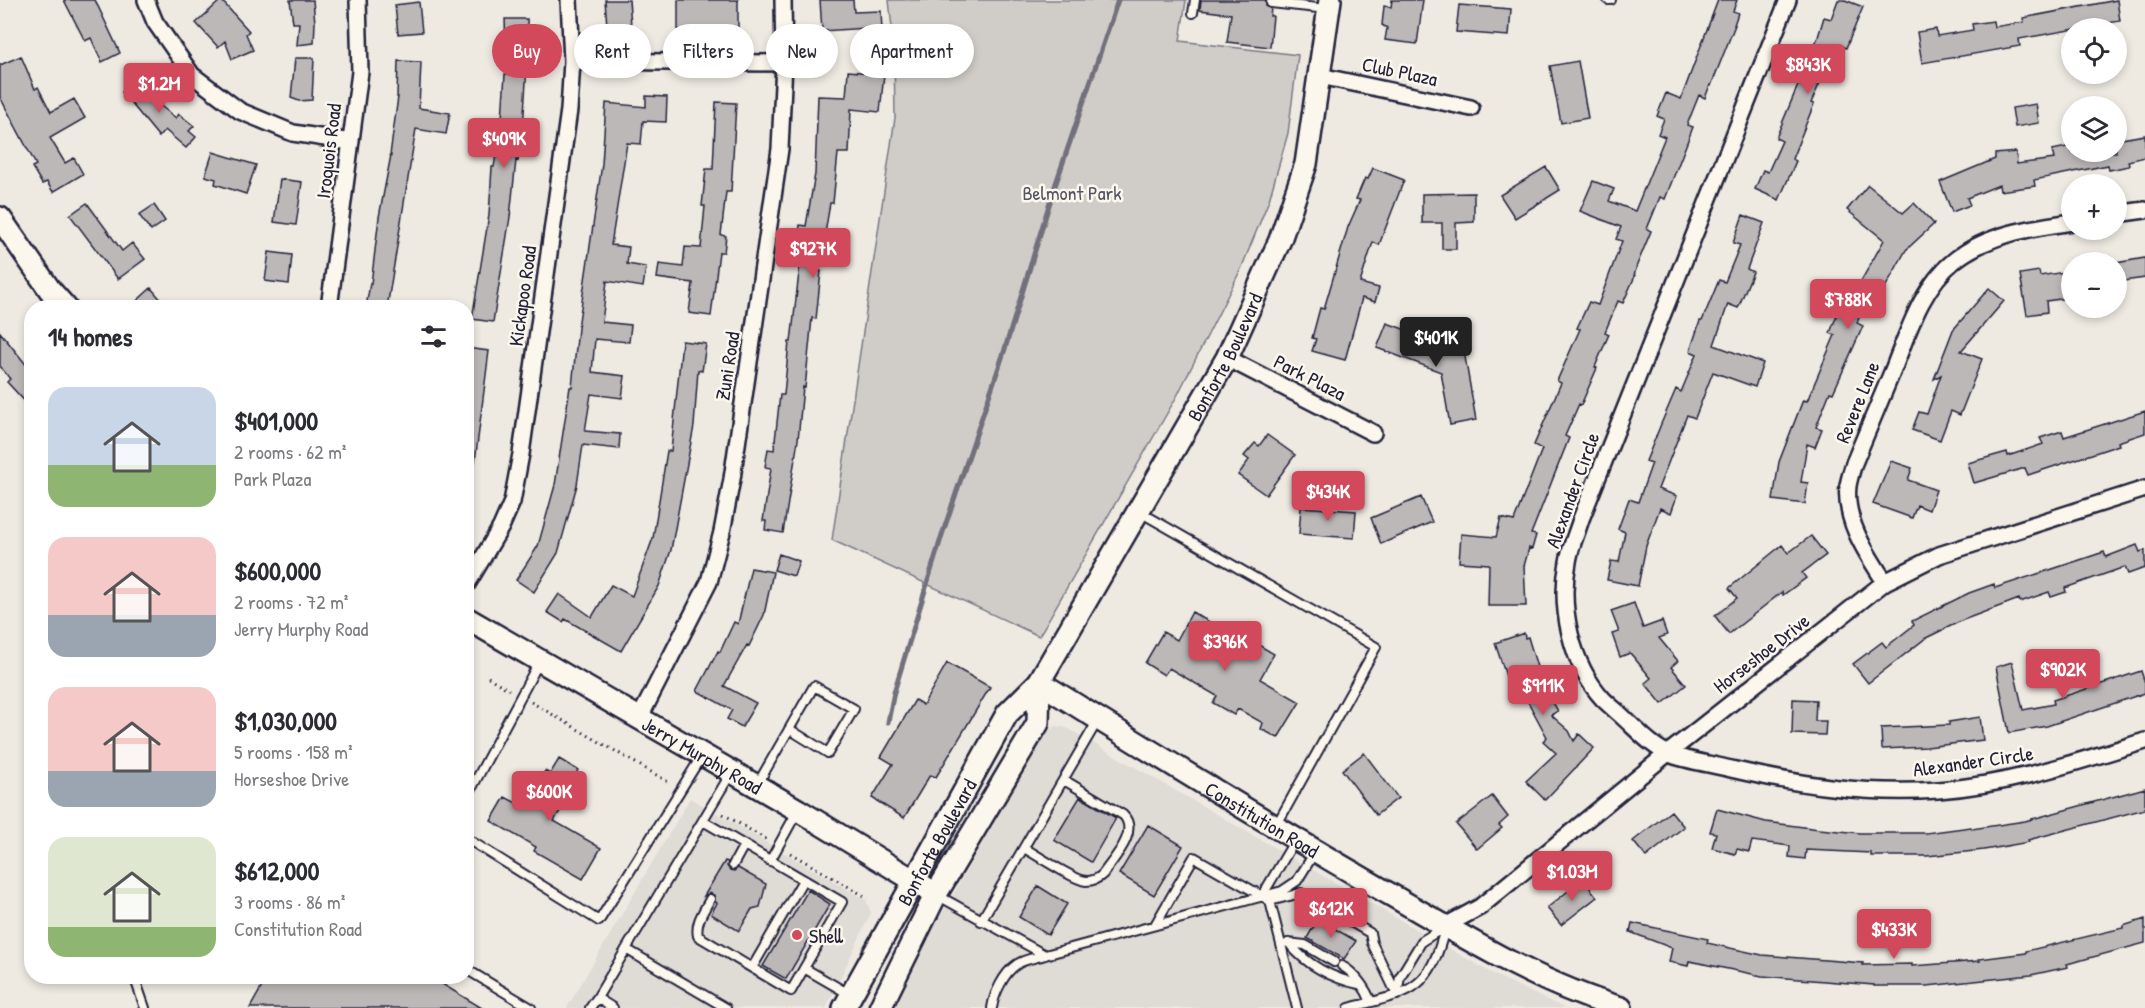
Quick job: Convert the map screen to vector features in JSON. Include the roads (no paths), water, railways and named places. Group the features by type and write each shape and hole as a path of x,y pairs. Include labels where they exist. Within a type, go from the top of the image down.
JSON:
{"main road":[{"name":"Bonforte Boulevard","path":"848,1002 1007,714 1039,682 1227,358 1280,240 1306,164 1329,4"},
{"path":"0,218 59,300"},
{"name":"Jerry Murphy Road","path":"474,623 798,810 936,894"},
{"name":"Bonforte Boulevard","path":"880,1008 936,894 1038,723 1039,682"},
{"name":"Constitution Road","path":"1039,682 1295,840 1445,926 1589,1005 1621,1008"}],"street":[{"path":"146,0 155,22 192,75 240,111 293,133 351,142"},
{"name":"Iroquois Road","path":"330,300 360,72 358,0"},
{"name":"Kickapoo Road","path":"474,573 501,527 512,502 562,164 572,61 569,0"},
{"name":"Zuni Road","path":"783,0 783,24"},
{"name":"Alexander Circle","path":"1788,0 1586,508 1568,561 1565,588 1566,613 1575,650 1602,698 1643,736 1668,753 1770,778 1830,788 1880,792 1939,790 1999,783 2058,768 2145,741"},
{"path":"572,61 766,63"},
{"name":"Club Plaza","path":"1320,76 1471,108"},
{"name":"Zuni Road","path":"639,719 709,582 722,532 780,148 783,78"},
{"path":"2127,212 2145,210"},
{"name":"Revere Lane","path":"1885,582 1863,548 1849,506 1848,486 1854,463 1916,314 1940,275 1955,260 1996,238 2061,224"},
{"name":"Park Plaza","path":"1227,358 1373,433"},
{"name":"Horseshoe Drive","path":"1445,926 1480,907 1668,753 1885,582 1939,555 2145,489"}],"lane":[{"path":"1193,13 1195,0"},
{"path":"1271,3 1329,4"},
{"path":"1138,510 1376,647 1275,827"},
{"path":"474,784 540,661"},
{"path":"756,786 789,729 814,686 854,709 828,753 789,729"},
{"path":"981,921 1099,719"},
{"path":"474,843 599,921 702,755"},
{"path":"591,1008 732,772"},
{"path":"1024,848 1087,881 1099,878 1103,874 1128,836 1129,824 1123,815 1064,780"},
{"path":"770,861 798,810"},
{"path":"703,821 842,902 791,991 698,936 696,928 711,899"},
{"path":"1262,896 1295,840"},
{"path":"733,865 744,845"},
{"path":"992,1008 994,998 1008,973 1016,965 1045,955 1282,891 1297,881 1315,852"},
{"path":"1155,925 1194,857 1262,896 1270,901 1297,1008"},
{"path":"752,968 803,879"},
{"path":"1270,901 1301,893 1370,933 1372,943 1397,995"},
{"path":"936,894 1045,955"},
{"path":"1397,995 1400,977 1422,941 1445,926"},
{"path":"1349,1008 1397,995 1417,985 1439,952 1445,926"},
{"path":"1279,938 1289,943 1305,945 1350,970 1364,988 1371,1002"},
{"path":"1289,943 1299,956 1341,981 1359,984"},
{"path":"626,949 726,1008"},
{"path":"804,968 848,1002"},
{"path":"474,974 531,1008"},
{"path":"137,984 145,1008"},
{"path":"597,999 613,1008"}],"waterway":[{"path":"888,722 894,692 942,535 1118,0"}],"place":[{"name":"Shell","path":"797,935"}],"park label":[{"name":"Belmont Park","path":"1072,192"}]}
